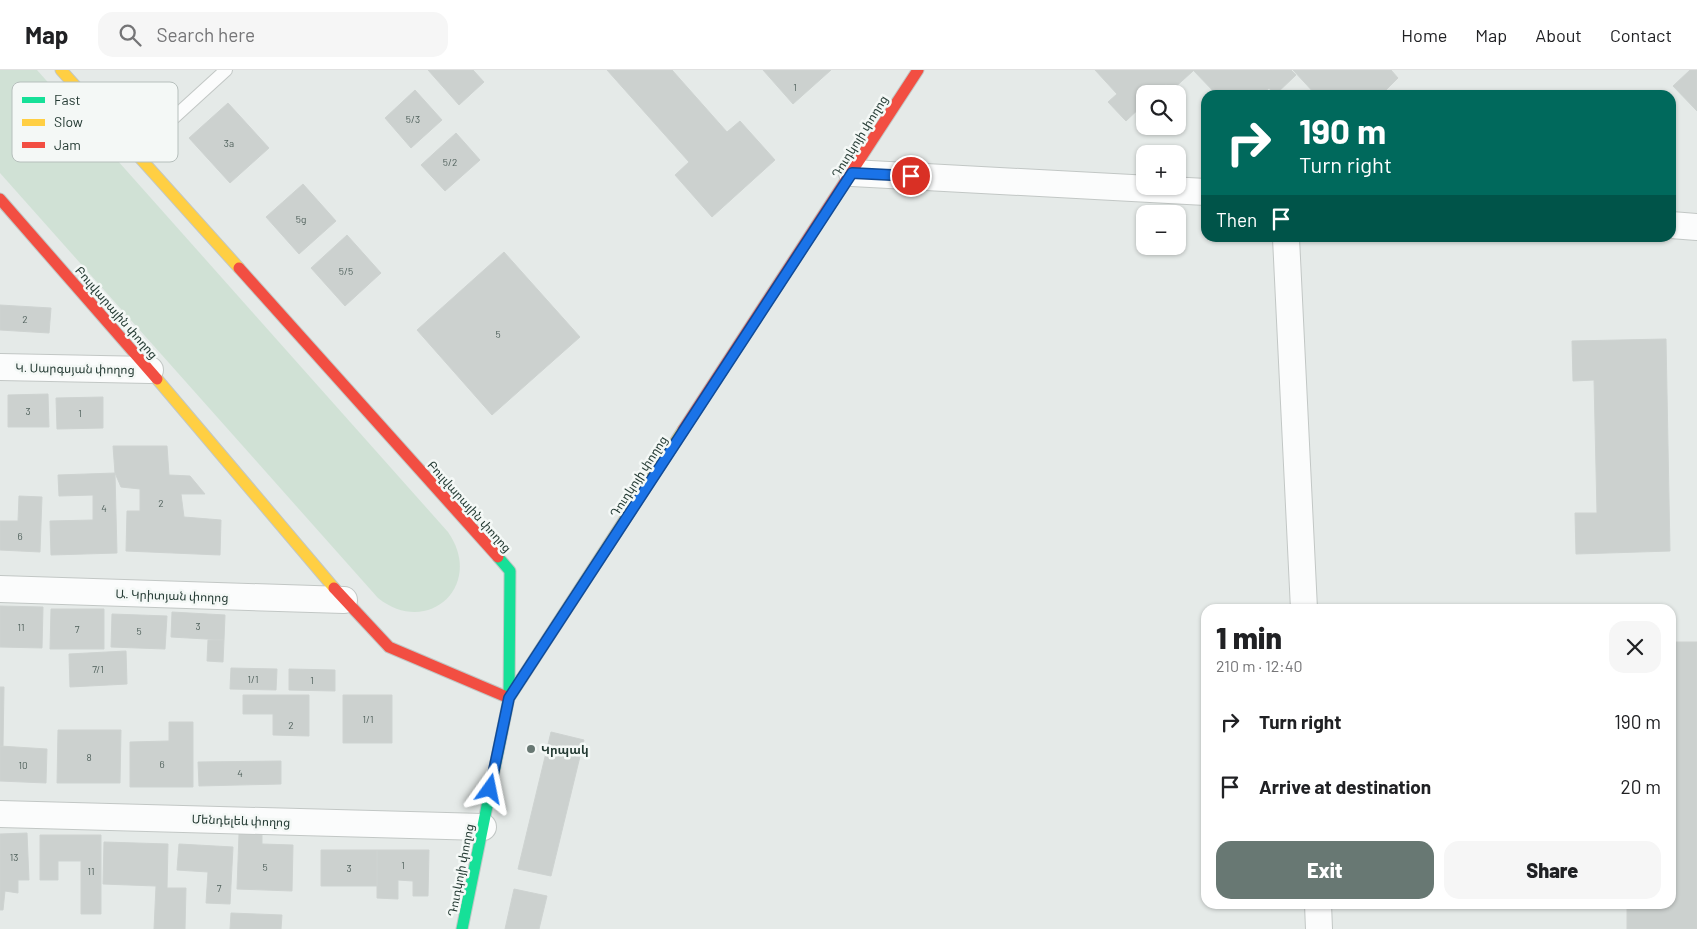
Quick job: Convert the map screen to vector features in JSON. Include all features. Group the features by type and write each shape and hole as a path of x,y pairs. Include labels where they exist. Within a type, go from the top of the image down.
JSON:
{"street":[{"name":"Բուլվարային փողոց","path":"61,70 72,82"},
{"name":"Դուդկոյի փողոց","path":"462,929 509,698 918,70"},
{"name":"Բուլվարային փողոց","path":"0,198 150,370 344,600 389,648 509,698 510,571 143,162"},
{"path":"852,173 1201,192"},
{"path":"1676,225 1697,227"},
{"path":"1286,242 1304,604"},
{"name":"Կ. Սարգսյան փողոց","path":"0,367 150,370"},
{"name":"Ա. Կրիտյան փողոց","path":"0,589 344,600"},
{"name":"Մենդելեև փողոց","path":"0,814 483,827"},
{"path":"1318,909 1319,929"}],"lane":[{"path":"178,114 226,70"}],"green space":[{"path":"0,70 37,70 48,82 12,82 12,162 119,162 448,532 458,552 460,570 455,587 446,600 432,609 415,612 397,609 378,598 0,173"}],"building":[{"path":"428,70 473,70 484,82 459,105"},
{"path":"607,70 672,70 727,132 740,121 775,160 712,217 675,175 689,162"},
{"path":"763,70 831,70 793,104"},
{"path":"1095,70 1193,70 1178,85 1136,85 1136,112 1126,121 1108,102 1117,94"},
{"path":"1193,70 1291,70 1296,75 1280,90 1271,90 1269,88 1267,90 1212,90"},
{"path":"1293,70 1391,70 1398,78 1386,90 1311,90"},
{"path":"1690,70 1697,70 1697,111 1673,86"},
{"path":"415,90 442,120 411,148 385,118"},
{"path":"228,103 269,148 230,183 189,138"},
{"path":"456,133 480,160 445,191 421,165"},
{"path":"303,184 336,221 299,254 266,217"},
{"path":"347,235 381,273 345,306 311,268"},
{"path":"504,252 580,337 492,415 417,330"},
{"path":"0,305 51,308 49,333 0,330"},
{"path":"1666,339 1670,551 1576,554 1575,513 1597,513 1594,380 1573,381 1572,341"},
{"path":"48,394 49,427 8,427 8,395"},
{"path":"103,397 103,428 57,429 56,398"},
{"path":"113,446 167,446 169,475 190,476 205,494 181,494 184,517 221,520 220,555 126,551 127,511 140,511 140,489 121,487 115,473"},
{"path":"115,473 117,553 51,555 50,521 93,520 93,495 59,496 58,475"},
{"path":"19,496 42,497 40,552 0,550 0,521 18,521"},
{"path":"0,606 43,607 42,648 0,647"},
{"path":"51,609 104,609 104,649 50,649"},
{"path":"172,612 225,615 224,640 171,637"},
{"path":"112,614 167,616 165,649 111,647"},
{"path":"208,640 224,640 223,662 207,661"},
{"path":"1676,642 1697,642 1697,929 1627,929 1627,909 1676,909"},
{"path":"126,651 127,684 70,687 69,654"},
{"path":"231,668 277,669 276,690 230,689"},
{"path":"289,669 335,670 335,691 289,690"},
{"path":"0,687 4,687 3,746 0,746"},
{"path":"243,695 309,695 309,736 273,735 273,714 243,714"},
{"path":"343,695 392,695 392,743 343,743"},
{"path":"169,722 193,722 193,787 130,787 130,742 169,741"},
{"path":"58,730 121,730 120,783 57,783"},
{"path":"551,732 584,740 551,876 518,869"},
{"path":"0,746 47,749 46,783 0,781"},
{"path":"281,761 281,784 199,786 198,762"},
{"path":"27,833 29,880 18,880 18,893 5,891 3,910 0,910 0,834"},
{"path":"239,834 262,834 262,844 293,845 292,891 237,889"},
{"path":"40,835 101,835 101,914 81,914 81,861 58,861 58,880 40,880"},
{"path":"104,842 168,844 167,888 186,888 185,929 154,929 156,886 103,884"},
{"path":"179,844 233,847 230,904 206,903 208,872 177,870"},
{"path":"321,850 377,850 377,886 321,886"},
{"path":"377,850 429,850 428,896 413,896 413,881 398,880 398,899 377,898"},
{"path":"514,889 547,896 539,929 505,929"},
{"path":"231,913 282,915 281,929 230,929"}],"traffic: fast":[{"path":"498,557 510,571 509,698"},
{"path":"462,929 509,698 522,678"}],"traffic: slow":[{"path":"61,70 72,82"},
{"path":"144,162 239,268"},
{"path":"157,379 334,588"},
{"path":"522,678 683,430"}],"traffic: jam":[{"path":"683,430 918,70"},
{"path":"0,199 157,379"},
{"path":"239,268 498,557"},
{"path":"334,588 389,647 509,698"}],"place":[{"name":"Կրպակ","path":"531,749"}],"route":[{"path":"490,789 509,698 852,173 911,176"}]}
